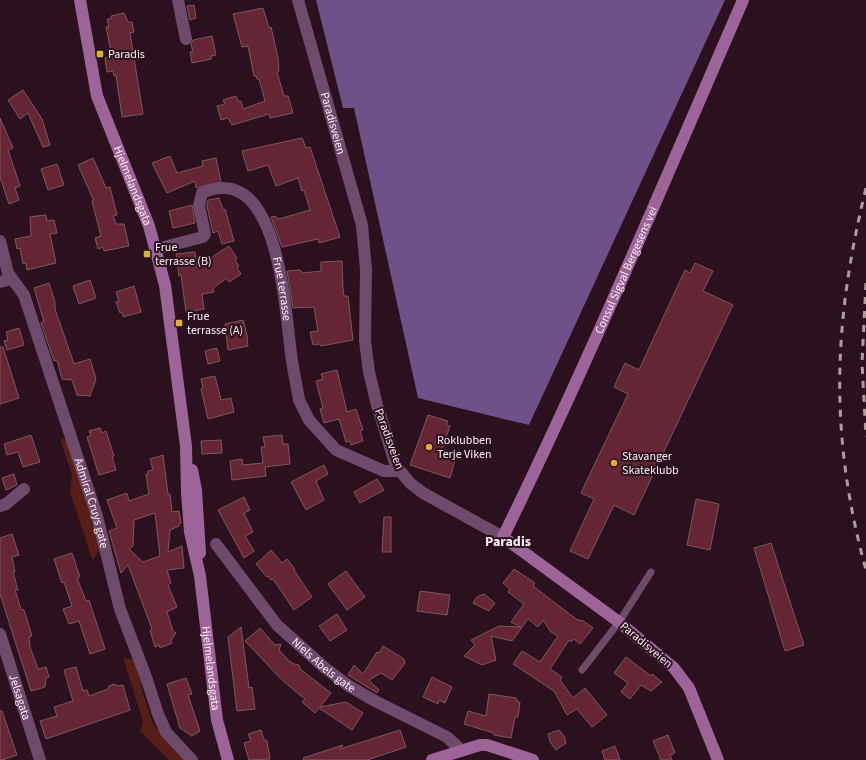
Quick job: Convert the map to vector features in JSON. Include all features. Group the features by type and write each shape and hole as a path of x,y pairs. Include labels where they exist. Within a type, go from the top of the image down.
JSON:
{"street":[{"name":"Hjelmelandsgata","path":"80,0 97,96 156,249 165,285 186,446 190,532 200,576 217,720 228,760"},
{"path":"178,0 186,39"},
{"name":"Paradisveien","path":"298,0 362,225 366,270 365,341 369,372 377,405 399,471 410,483 423,493 502,537 619,622 652,648 682,677 689,688 718,760"},
{"name":"Consul Sigval Bergesens vei","path":"502,537 544,452 640,239 743,0"},
{"name":"Frue terrasse","path":"156,249 203,236 205,234 199,206 202,193 217,188 228,188 250,200 262,214 276,253 299,400 309,420 336,450 384,472 399,471"},
{"name":"Admiral Cruys gate","path":"0,241 8,273 24,295 99,522 120,609 146,677 158,714 166,732 192,760"},
{"path":"0,282 12,279"},
{"path":"0,506 6,504 24,489"},
{"name":"Niels Abels gate","path":"216,544 277,625 325,668 349,686 375,701 447,737 460,750"},
{"name":"Jelsagata","path":"0,634 38,760"},
{"path":"432,760 474,746 487,745 533,760"}],"lane":[{"path":"582,670 619,622 651,572"}],"shaded area":[{"path":"316,0 725,0 529,425 418,398 354,108 343,108"},
{"path":"60,439 67,439 100,548 94,559 92,559 70,492 72,475"},
{"path":"123,658 132,659 137,665 142,680 141,687 153,724 185,760 169,760 140,731 143,721"}],"building":[{"path":"194,5 196,18 190,20 187,6"},
{"path":"263,8 269,28 271,27 278,58 279,71 277,72 284,96 288,96 293,113 270,118 269,114 232,125 228,118 221,120 217,106 225,104 223,100 236,96 238,101 241,101 243,109 265,101 259,79 254,76 248,46 242,47 233,14"},
{"path":"124,13 128,22 132,22 134,32 130,33 143,114 122,117 116,75 114,76 113,71 107,72 105,58 112,57 106,27 109,27 107,19 111,19 111,16"},
{"path":"212,36 216,55 211,56 211,59 192,63 190,52 193,52 191,44 193,40"},
{"path":"23,90 42,119 50,145 43,147 28,113 20,119 8,100"},
{"path":"0,118 13,148 8,150 20,186 15,188 19,200 9,204 0,177"},
{"path":"302,138 306,148 310,147 340,237 319,243 318,239 282,247 271,217 275,216 279,219 310,210 304,190 302,191 298,178 276,186 268,165 248,171 242,151"},
{"path":"170,156 177,173 203,166 202,161 216,158 221,182 196,188 195,181 167,193 152,163"},
{"path":"93,158 106,188 110,187 117,215 113,216 116,224 124,224 129,246 104,251 103,247 98,249 95,238 101,236 92,201 94,201 78,165"},
{"path":"57,164 64,185 48,190 41,169"},
{"path":"219,198 223,210 225,209 234,241 222,244 218,231 213,233 207,206 208,200"},
{"path":"192,205 195,223 173,228 169,211"},
{"path":"46,215 47,221 54,220 57,233 50,234 56,263 27,270 26,263 23,264 20,248 17,249 15,239 31,236 30,217"},
{"path":"229,246 237,258 235,260 239,266 237,268 241,274 229,282 227,278 213,288 214,292 202,294 204,309 186,312 181,275 179,276 176,254 195,252 197,267"},
{"path":"342,261 343,289 344,296 348,296 353,340 321,346 320,344 313,345 310,332 318,331 314,307 293,308 287,271 300,270 303,273 321,271 321,262"},
{"path":"695,263 713,271 703,291 733,305 634,515 614,505 588,559 570,551 594,499 581,493 628,394 614,387 625,363 639,370 685,270 690,273"},
{"path":"90,280 96,298 79,304 73,286"},
{"path":"49,283 55,302 55,309 74,364 90,359 96,379 90,396 77,395 72,380 62,379 57,360 54,361 41,323 44,322 34,288"},
{"path":"134,286 141,312 123,317 122,312 120,313 116,302 119,301 116,292"},
{"path":"243,320 248,339 248,346 228,350 225,324"},
{"path":"19,328 24,345 7,350 4,341 8,340 6,332"},
{"path":"0,347 3,347 19,398 0,404"},
{"path":"217,348 220,361 208,364 205,351"},
{"path":"337,370 347,412 356,409 363,430 360,431 363,441 351,445 350,441 346,442 339,419 324,423 320,409 323,408 316,381 323,379 321,374"},
{"path":"215,376 221,400 231,398 234,412 208,419 201,389 203,388 201,379"},
{"name":"Roklubben Terje Viken","path":"428,415 448,421 446,425 450,426 441,452 456,457 450,478 410,465"},
{"path":"100,428 102,433 106,431 114,456 112,457 116,470 99,475 87,437 91,436 89,431"},
{"path":"31,435 40,462 23,467 18,452 7,455 4,444"},
{"path":"282,435 283,444 288,444 290,464 265,467 266,476 232,480 230,461 242,459 243,465 263,463 261,447 265,447 263,437"},
{"path":"221,440 222,453 202,454 201,441"},
{"path":"163,455 172,512 179,511 181,523 179,523 179,526 170,530 168,552 182,546 184,568 167,570 171,583 168,585 177,607 167,612 173,631 176,633 171,640 172,643 160,648 159,645 155,647 150,630 152,629 128,565 121,573 109,531 117,528 107,500 127,493 129,501 149,494 146,474 148,474 148,471 153,470 150,459","holes":["155,513 160,556 143,562 129,549 133,546 134,520"]},
{"path":"324,465 328,474 316,481 324,500 306,510 291,482"},
{"path":"14,474 17,485 6,490 2,478"},
{"path":"377,479 384,490 360,503 354,492"},
{"path":"244,497 250,510 244,513 253,532 245,536 254,551 244,558 218,510"},
{"path":"696,499 719,504 710,550 687,545"},
{"path":"384,517 391,517 391,552 382,552"},
{"path":"12,534 19,555 12,557 15,572 13,572 18,590 15,590 21,609 24,610 32,636 29,637 30,647 38,669 46,667 49,677 46,678 45,687 31,691 0,594 0,538"},
{"path":"771,543 804,645 785,651 754,548"},
{"path":"271,550 282,563 287,559 312,597 294,610 273,579 271,580 268,576 267,577 256,564"},
{"path":"72,553 80,577 77,578 86,601 89,600 105,649 90,654 79,621 69,624 63,609 72,606 54,559"},
{"path":"514,569 535,583 533,586 576,619 582,620 593,628 580,644 574,639 571,642 569,640 550,669 562,677 560,680 573,698 585,688 607,715 592,727 577,709 567,715 554,691 513,664 522,651 540,662 558,636 551,632 543,620 538,627 528,619 512,641 491,636 496,660 482,665 464,656 475,645 471,640 499,626 521,627 511,622 524,604 508,592 510,589 503,583"},
{"path":"346,571 365,597 347,610 328,584"},
{"path":"420,591 450,595 447,615 417,611"},
{"path":"484,594 495,603 489,611 473,603 477,597"},
{"path":"337,614 347,630 330,641 319,626"},
{"path":"241,627 249,688 252,687 255,709 237,711 228,637"},
{"path":"260,628 275,645 281,644 279,650 288,660 299,665 300,669 331,693 320,707 346,702 363,713 352,730 319,708 315,713 302,702 305,699 283,681 245,641"},
{"path":"383,646 404,659 405,663 392,680 381,673 369,680 379,690 377,693 348,675 354,665 363,674 377,652 379,653"},
{"path":"626,657 651,676 652,674 662,682 651,691 641,685 630,699 621,692 628,683 614,673"},
{"path":"76,667 83,691 87,690 89,696 108,689 109,686 114,684 118,686 123,685 130,710 46,739 40,721 57,716 54,707 73,701 64,670"},
{"path":"432,677 452,687 445,703 439,700 438,704 423,697"},
{"path":"186,678 192,694 188,695 200,731 192,736 180,728 167,684"},
{"path":"489,694 516,698 518,702 520,702 518,717 515,717 511,738 494,735 494,733 464,724 468,711 486,716"},
{"path":"0,711 2,711 17,755 2,760 0,760"},
{"path":"261,730 264,740 267,741 270,759 249,760 244,743 251,741 248,734"},
{"path":"400,730 406,747 367,760 304,760 303,758 343,745 340,749"},
{"path":"559,730 564,736 566,743 556,750 550,742 548,734"},
{"path":"668,735 675,753 670,755 672,760 661,760 653,741"},
{"path":"615,746 620,760 605,760 602,751"}],"railway":[{"path":"866,188 855,238 847,286 842,333 840,379 841,425 846,472 854,520 866,570"},
{"path":"866,283 862,363 866,437"}],"place":[{"name":"Paradis","path":"100,54"},
{"name":"Frue terrasse (B)","path":"147,254"},
{"name":"Frue terrasse (A)","path":"179,323"},
{"name":"Roklubben Terje Viken","path":"429,447"},
{"name":"Stavanger Skateklubb","path":"614,463"}],"district":[{"name":"Paradis","path":"508,542"}]}
